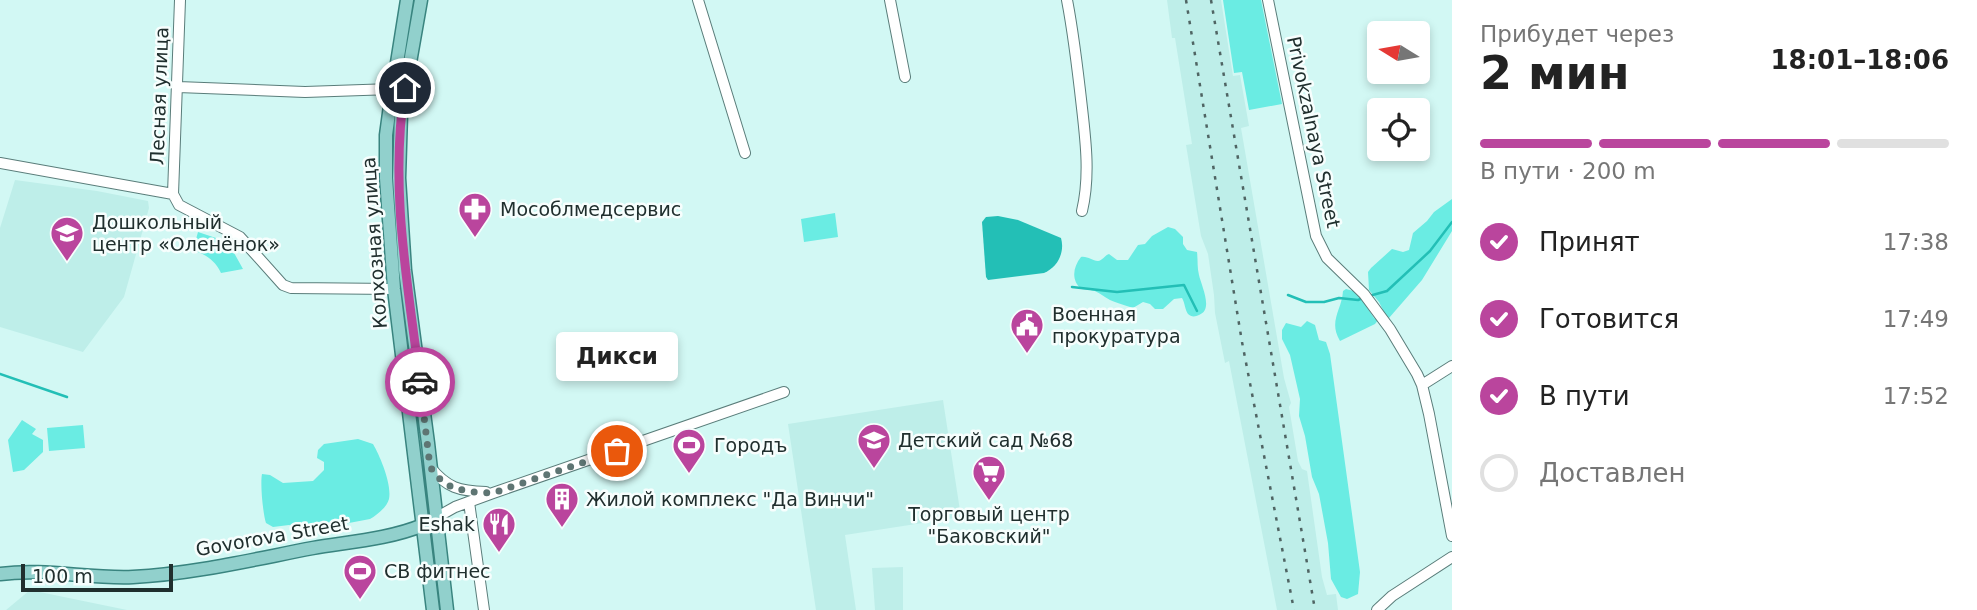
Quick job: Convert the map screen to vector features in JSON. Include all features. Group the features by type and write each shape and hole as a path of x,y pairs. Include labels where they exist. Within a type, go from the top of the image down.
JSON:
{"main road":[{"name":"Колхозная улица","path":"407,0 386,135 386,178 394,289 433,610"},
{"name":"Колхозная улица","path":"421,0 401,114 399,178 405,270 447,610"},
{"name":"Govorova Street","path":"0,574 20,571 119,577 157,574 388,534 423,525"}],"street":[{"name":"Лесная улица","path":"173,194 180,0"},
{"path":"698,0 745,153"},
{"path":"890,0 905,77"},
{"path":"1067,0 1075,42 1087,161 1082,211"},
{"name":"Privokzalnaya Street","path":"1268,0 1316,236 1327,258 1351,279 1371,302 1422,385 1452,536"},
{"path":"178,86 306,92 392,89"},
{"path":"0,163 173,194 179,205 240,237 283,285 291,288 394,289"},
{"path":"1422,385 1452,366"},
{"path":"423,525 455,507 784,392"},
{"path":"430,467 440,479 453,488 493,493"},
{"path":"469,502 484,610"},
{"path":"1377,610 1392,596 1452,556"}],"shaded area":[{"path":"1167,0 1221,0 1233,76 1240,75 1249,126 1241,128 1284,378 1291,403 1289,407 1298,461 1302,469 1307,471 1322,577 1327,595 1336,594 1338,610 1277,610 1229,361 1225,363 1215,313 1208,254 1201,236 1186,145 1192,144"},
{"path":"1223,0 1261,0 1282,104 1249,110 1242,72 1234,73"},
{"name":"Дошкольный центр «Оленёнок»","path":"15,180 148,201 149,208 124,297 83,352 0,327 0,228"},
{"path":"1452,199 1452,231 1422,280 1389,318 1369,290 1368,272 1392,249 1403,252 1409,250 1413,233"},
{"path":"835,213 838,237 804,242 801,219"},
{"path":"998,216 1018,220 1061,238 1062,249 1057,263 1044,273 988,280 982,222 986,217"},
{"path":"1168,227 1175,229 1183,237 1187,250 1197,252 1198,272 1206,303 1203,312 1196,316 1189,315 1182,298 1174,299 1163,309 1155,309 1143,302 1133,308 1094,291 1081,289 1076,282 1074,273 1081,257 1098,261 1109,254 1117,260 1128,260 1138,245 1145,244 1152,236"},
{"path":"198,232 228,242 243,269 221,273 210,258 193,250"},
{"path":"1346,289 1357,292 1378,320 1340,341 1335,321 1343,291"},
{"path":"1307,321 1315,325 1319,340 1326,342 1330,354 1360,572 1358,594 1347,599 1341,597 1331,579 1319,494 1312,477 1299,416 1300,399 1290,355 1282,339 1282,330 1286,323 1301,327"},
{"name":"Детский сад №68","path":"943,400 961,517 845,535 856,610 816,610 788,424"},
{"path":"22,420 36,429 32,434 43,440 43,452 24,470 13,472 8,440"},
{"path":"83,425 85,448 49,451 47,428"},
{"path":"358,439 373,444 385,470 389,499 381,510 370,519 312,530 289,525 273,527 266,523 262,474 270,475 283,483 313,481 324,470 324,462 317,458 318,450 324,444"},
{"path":"903,567 903,610 875,610 872,568"},
{"path":"30,590 127,610 6,610"}],"waterway":[{"path":"1369,296 1387,291 1430,251 1452,222"},
{"path":"1072,287 1117,292 1184,285 1197,311"},
{"path":"1288,295 1306,302 1363,298"},
{"path":"0,374 67,397"}],"railway":[{"path":"1186,0 1242,342 1294,610"},
{"path":"1211,0 1315,610"}],"way so far":[{"path":"420,382 430,467 440,479 453,488 493,493 617,451"}],"place":[{"name":"Мособлмедсервис","path":"475,239"},
{"name":"Дошкольный центр «Оленёнок»","path":"67,263"},
{"name":"Военная прокуратура","path":"1027,355"},
{"name":"Дикси","path":"617,451"},
{"name":"Детский сад №68","path":"874,470"},
{"name":"Городъ","path":"689,475"},
{"name":"Торговый центр \"Баковский\"","path":"989,502"},
{"name":"Жилой комплекс \"Да Винчи\"","path":"562,529"},
{"name":"Eshak","path":"499,554"},
{"name":"СВ фитнес","path":"360,601"}],"route":[{"path":"405,88 399,135 401,218 420,382"}]}
